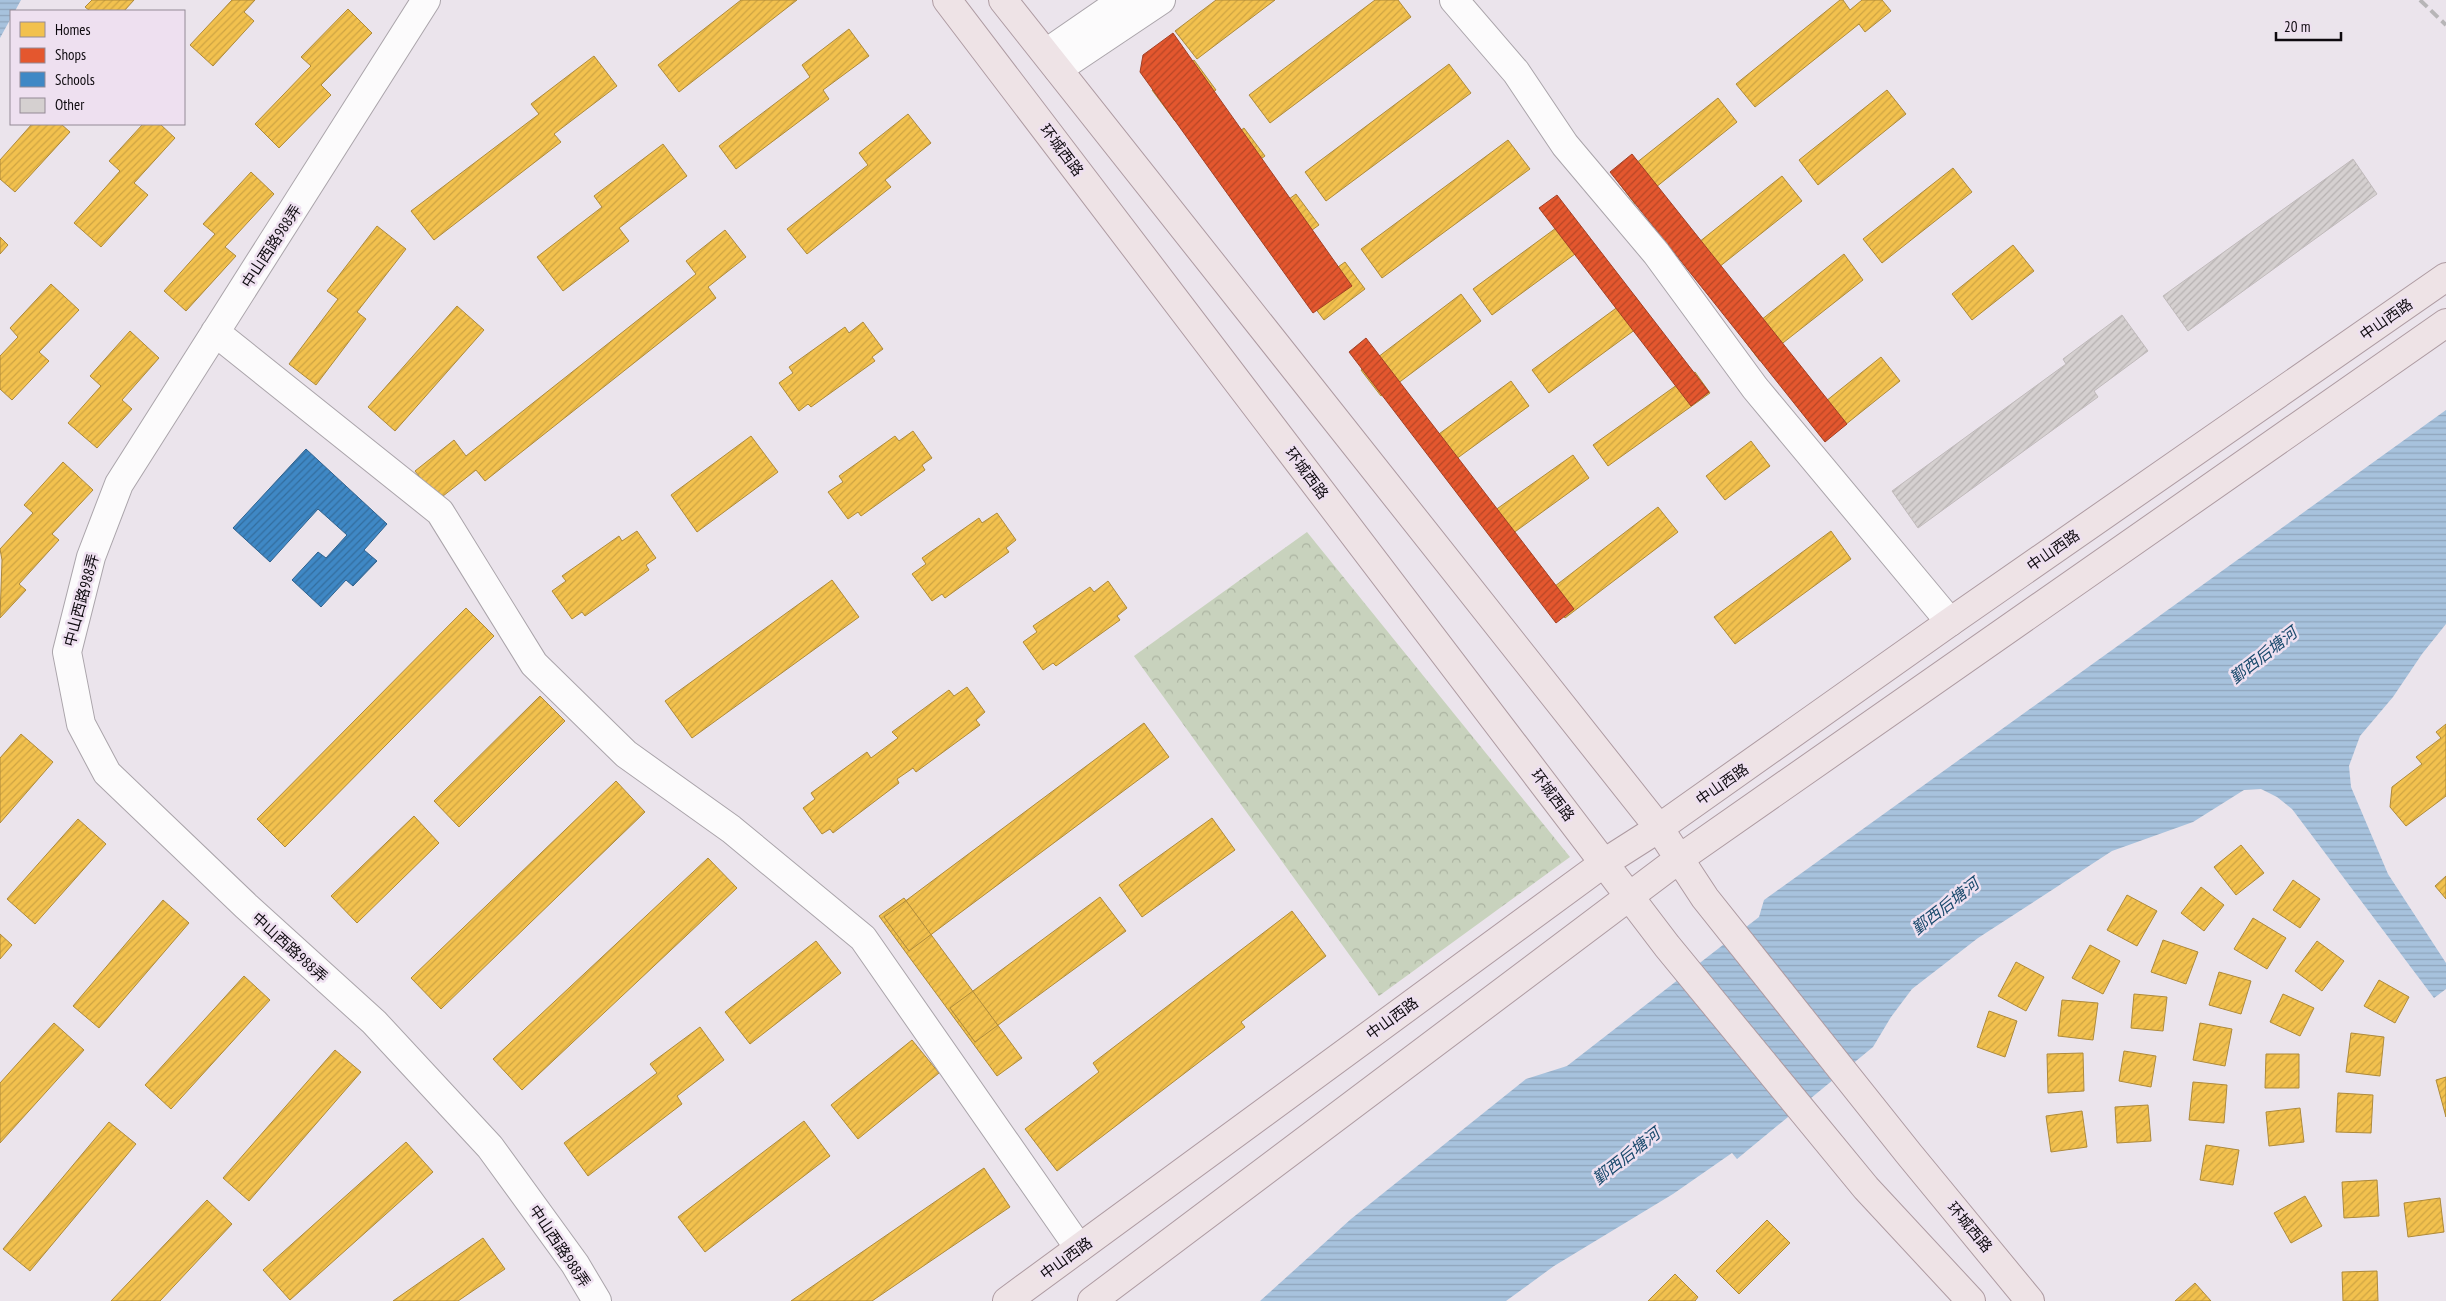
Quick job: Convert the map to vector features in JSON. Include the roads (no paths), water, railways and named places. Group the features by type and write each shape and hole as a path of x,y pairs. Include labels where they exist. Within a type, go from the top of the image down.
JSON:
{"main road":[{"name":"环城西路","path":"947,0 1604,863 1632,897 1666,946 1866,1188 1971,1301"},
{"path":"1003,0 1660,828 1679,859"},
{"name":"中山西路","path":"1007,1301 1604,863 1660,828 1950,622 2446,277"},
{"path":"1106,1297 1632,897 1679,859 2446,323"},
{"name":"环城西路","path":"1679,859 1705,898 1909,1154 2030,1301"}],"street":[{"name":"中山西路988弄","path":"426,0 120,484 90,557 67,652 81,724 108,772 246,906 374,1022 490,1147 575,1264 597,1301"},
{"path":"1052,61 1123,0"},
{"path":"1052,61 1161,0"},
{"path":"1454,0 1516,72 1565,145 1656,253 1755,388 1950,622"},
{"path":"215,332 440,512 534,664 626,754 731,829 863,938 1079,1248"}],"water":[{"path":"0,0 21,0 16,10 10,10 10,20 0,38"},
{"name":"鄞西后塘河","path":"2446,410 2446,624 2422,654 2393,697 2360,736 2349,766 2351,787 2388,874 2446,963 2446,989 2434,998 2292,809 2277,797 2261,789 2244,790 2193,822 2112,851 1978,938 1912,989 1891,1017 1873,1047 1737,1159 1732,1153 1673,1194 1554,1266 1506,1301 1260,1301 1351,1219 1526,1079 1567,1066 1759,917 1764,900"}],"railway":[{"path":"2420,0 2446,25"}]}
